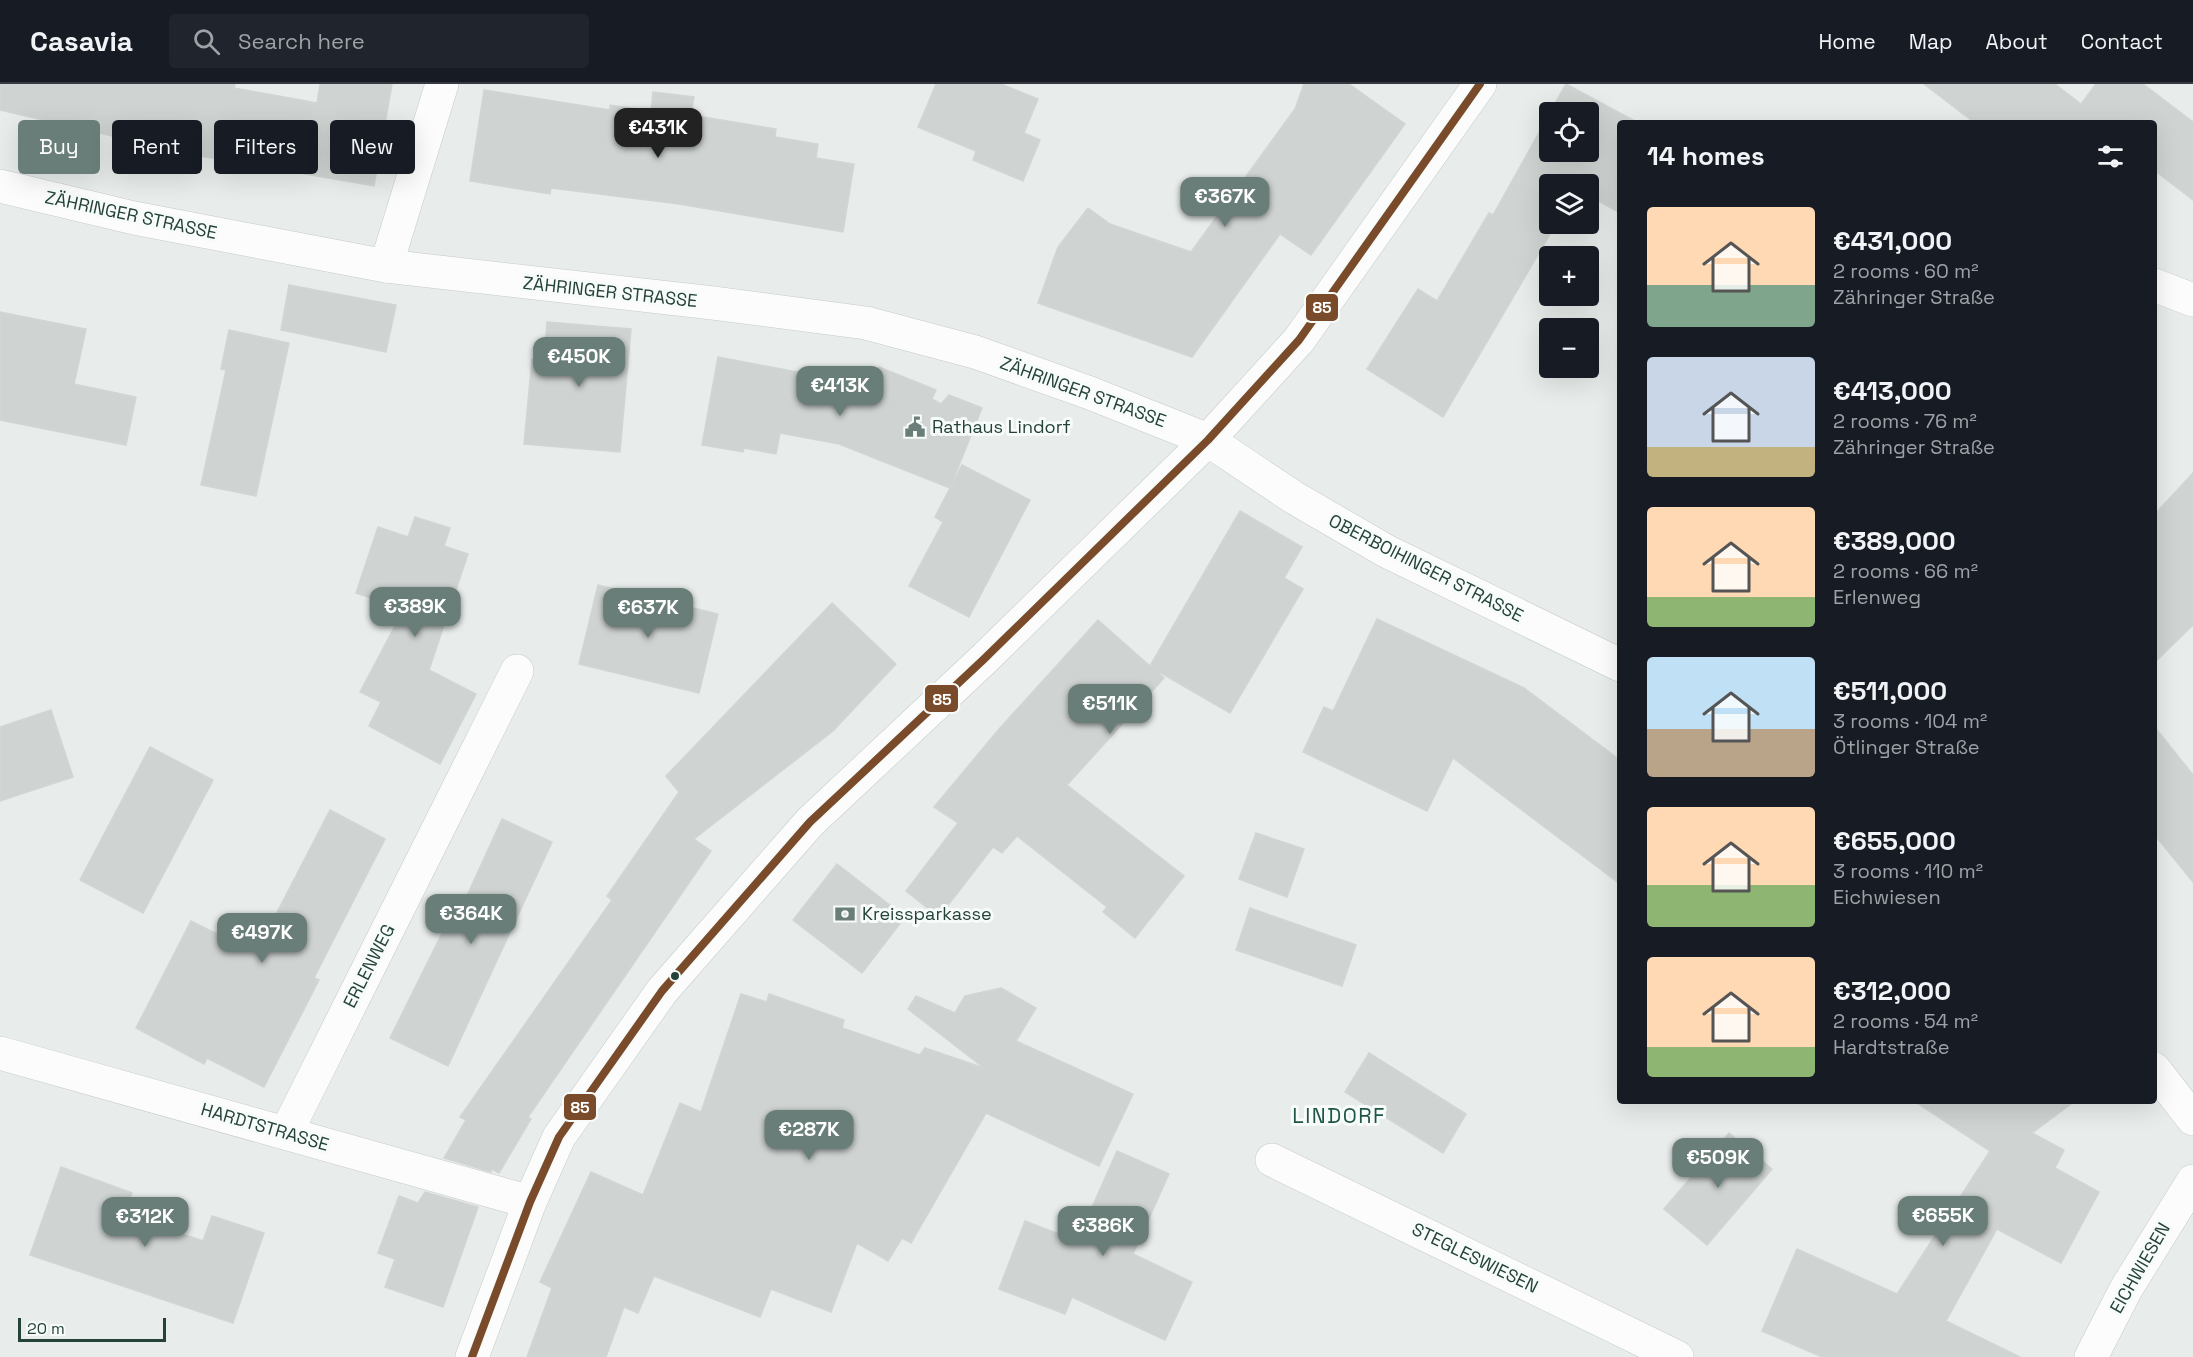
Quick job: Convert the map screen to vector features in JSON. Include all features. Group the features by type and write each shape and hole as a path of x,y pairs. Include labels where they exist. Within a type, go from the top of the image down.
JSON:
{"street":[{"path":"386,266 442,84"},
{"path":"472,1357 530,1202 560,1137 662,991 810,822 983,660 1208,440 1299,340 1480,84"},
{"name":"ZÄHRINGER STRASSE","path":"0,186 134,218 386,266 713,303 866,324 975,352 1090,393 1208,440"},
{"path":"2157,286 2193,300"},
{"name":"OBERBOIHINGER STRASSE","path":"1208,440 1293,498 1386,551 1617,664"},
{"name":"ERLENWEG","path":"286,1133 517,671"},
{"name":"HARDTSTRASSE","path":"0,1053 530,1202"},
{"path":"2157,1073 2193,1119"},
{"name":"STEGLESWIESEN","path":"1272,1160 1677,1357"},
{"name":"EICHWIESEN","path":"2091,1357 2126,1289 2193,1181"}],"building":[{"path":"0,84 235,84 234,88 317,103 320,84 392,84 386,120 330,120 330,174 376,174 374,186 304,174 318,174 318,120 214,120 214,158 202,156 202,120 112,120 112,136 100,133 100,120 43,120 0,110"},
{"path":"936,84 1001,84 1038,99 1024,133 1040,140 1023,181 973,160 976,151 918,127"},
{"path":"1304,84 1349,84 1405,124 1311,255 1280,234 1192,357 1038,303 1058,247 1088,208 1110,224 1191,252 1295,109"},
{"path":"1566,84 1633,120 1617,120 1617,211 1599,201 1599,174 1539,174 1539,234 1550,234 1543,246 1539,246 1539,253 1443,417 1367,369 1418,289 1437,301 1489,213 1493,215 1539,133 1539,162 1599,162 1599,102 1556,102"},
{"path":"1924,84 2055,84 2081,104 2096,84 2143,84 2193,122 2193,200 2157,172 2157,120 1971,120"},
{"path":"484,90 610,110 610,105 651,111 653,92 694,97 691,115 776,129 775,137 818,144 816,158 854,164 843,232 679,204 551,188 550,194 470,181"},
{"path":"289,285 396,305 386,352 281,330"},
{"path":"0,312 86,329 74,384 136,397 126,445 0,420"},
{"path":"547,322 631,329 620,452 524,444 532,359 544,360"},
{"path":"229,330 289,343 256,496 201,485 226,370 221,369"},
{"path":"718,357 872,386 879,367 936,390 932,399 941,404 949,395 982,408 950,488 839,444 780,433 776,454 744,448 743,452 702,445"},
{"path":"962,465 1030,500 969,617 909,586 943,522 935,517"},
{"path":"2193,473 2193,625 2157,660 2157,512"},
{"path":"1240,511 1302,547 1284,578 1303,589 1230,713 1154,669 1164,678 1067,785 1184,876 1135,938 1103,912 1107,907 1017,836 1002,853 993,847 939,917 906,891 958,823 934,807 999,729 1098,620 1150,666"},
{"path":"415,517 450,528 444,546 468,554 429,670 476,694 440,764 369,726 381,702 360,692 404,609 356,593 378,527 408,537"},
{"path":"598,585 718,614 699,693 579,664"},
{"path":"832,603 896,664 833,731 694,839 711,851 528,1117 531,1119 499,1173 492,1169 491,1172 444,1158 466,1120 460,1117 612,900 607,896 679,792 666,776"},
{"path":"1377,619 1524,688 1617,758 1617,882 1453,758 1427,811 1303,752 1324,707 1333,711"},
{"path":"51,710 73,777 0,801 0,727"},
{"path":"2157,730 2193,775 2193,882 2157,838"},
{"path":"150,747 213,780 143,913 80,880"},
{"path":"330,810 385,839 314,978 319,980 264,1087 207,1058 204,1064 136,1028 191,921 256,953"},
{"path":"502,819 552,842 448,1066 390,1038 460,897 465,900"},
{"path":"1256,833 1304,849 1287,897 1239,879"},
{"name":"Kreissparkasse","path":"837,864 905,917 862,973 793,920"},
{"path":"1250,908 1356,945 1342,986 1236,950"},
{"path":"1001,988 1036,1008 1016,1041 1133,1094 1099,1166 986,1113 911,1243 902,1238 888,1261 857,1243 831,1312 771,1289 760,1317 654,1276 638,1313 624,1307 606,1357 527,1357 552,1288 540,1282 591,1172 643,1195 680,1103 701,1112 741,994 767,1002 769,994 844,1020 842,1028 920,1055 925,1048 984,1068 908,1009 916,996 955,1013 965,996"},
{"path":"1369,1053 1466,1114 1443,1153 1345,1092"},
{"path":"1919,1104 2071,1104 2032,1133 2064,1150 2055,1168 2099,1192 2061,1263 1997,1229 1946,1321 2020,1357 1822,1357 1762,1331 1797,1249 1897,1294 1990,1151"},
{"path":"1729,1133 1772,1169 1707,1245 1664,1209"},
{"path":"1117,1151 1169,1174 1133,1254 1192,1282 1165,1340 1072,1297 1065,1314 999,1289 1025,1221 1077,1241"},
{"path":"61,1167 132,1193 125,1214 203,1241 212,1216 264,1233 233,1323 30,1255"},
{"path":"425,1192 478,1207 443,1307 385,1287 395,1259 378,1253 399,1196 418,1203"}],"transit line":[{"name":"85","path":"472,1357 530,1202 559,1137 662,991 810,822 983,660 1208,440 1299,340 1480,84"}],"place":[{"name":"Rathaus Lindorf","path":"915,427"},
{"name":"Kreissparkasse","path":"845,914"}],"district":[{"name":"LINDORF","path":"1339,1116"}]}
